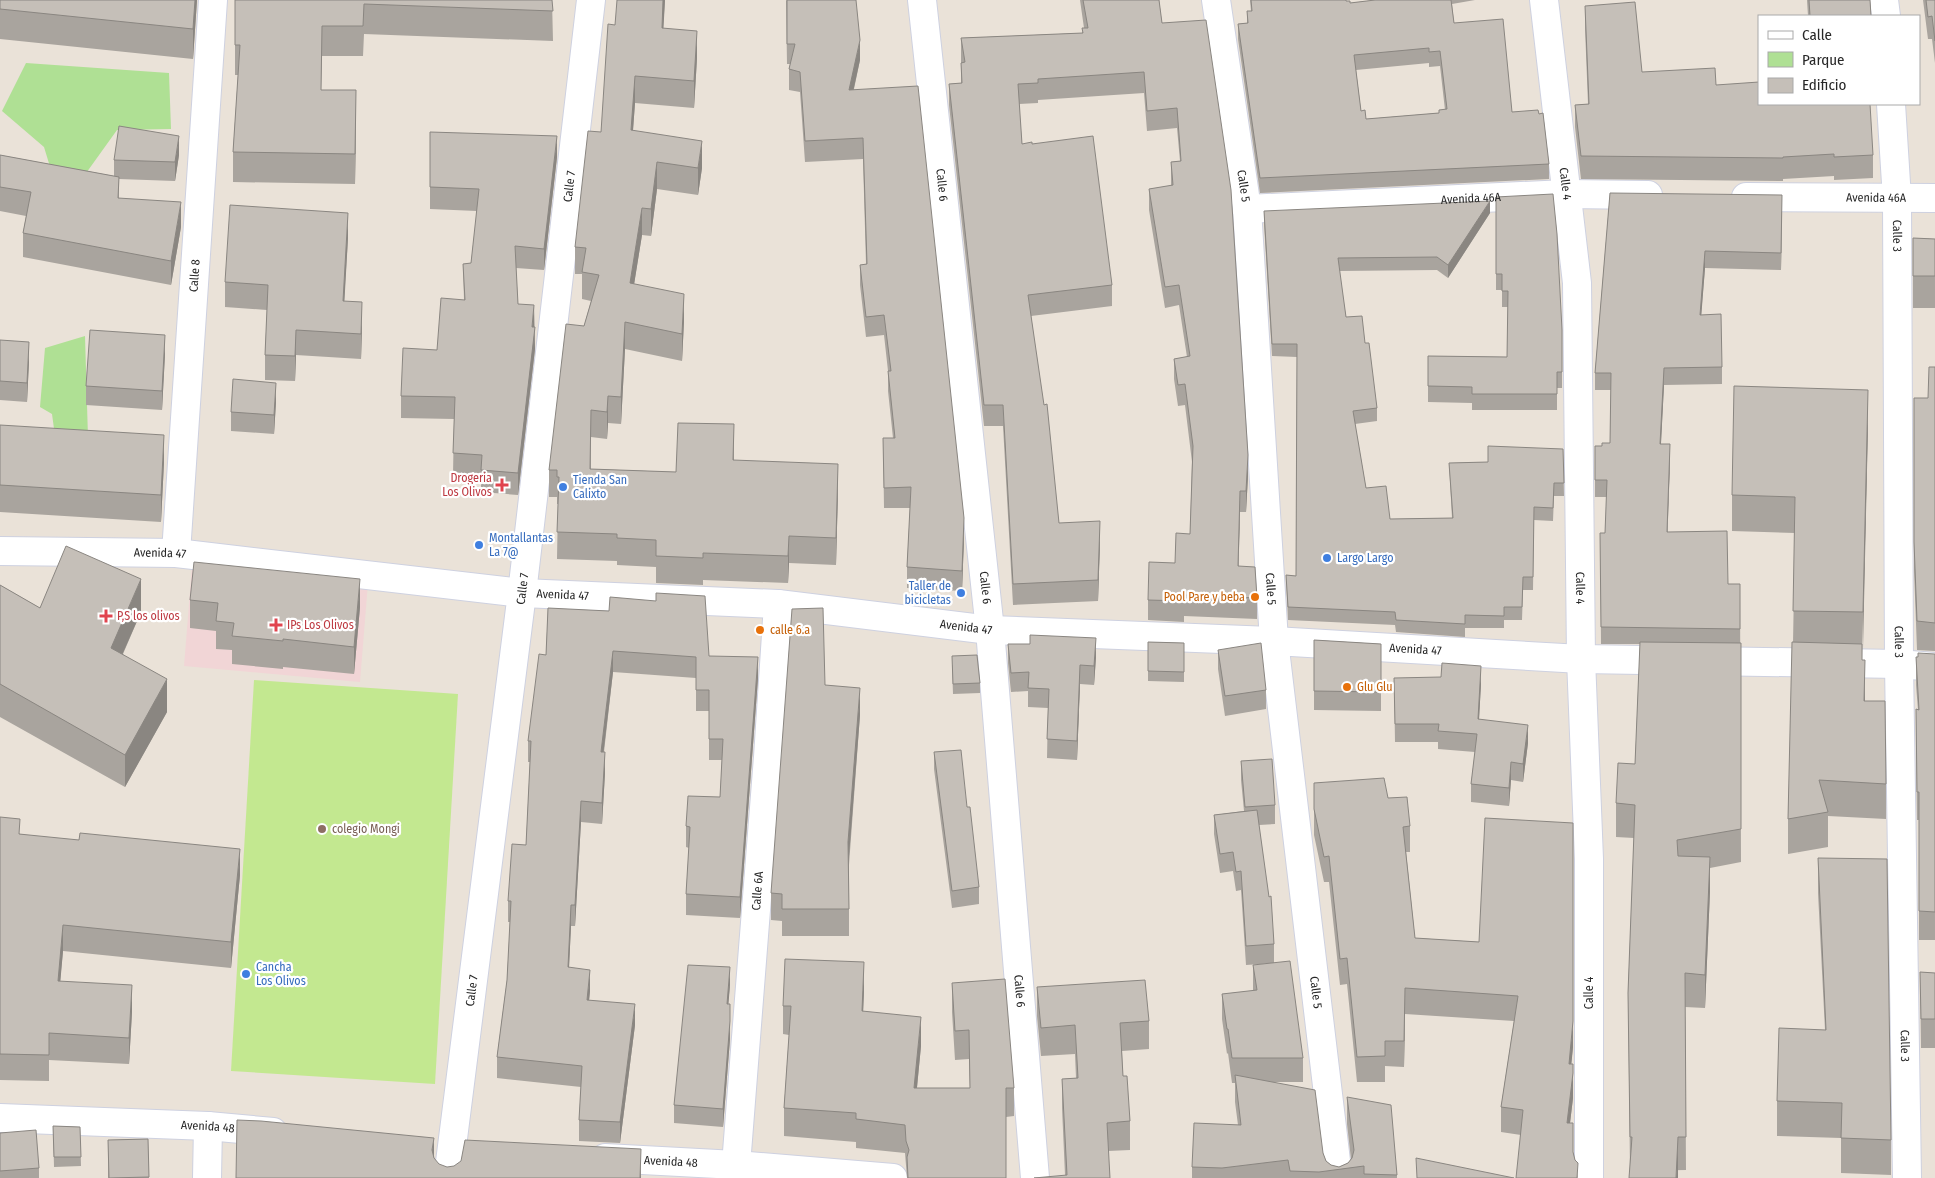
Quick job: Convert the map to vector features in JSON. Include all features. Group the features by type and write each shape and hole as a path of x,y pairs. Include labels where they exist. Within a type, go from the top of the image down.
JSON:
{"street":[{"name":"Calle 8","path":"176,553 213,0"},
{"name":"Calle 7","path":"448,1178 441,1149 522,593 591,0"},
{"name":"Calle 6","path":"922,0 990,630 1035,1178"},
{"name":"Calle 5","path":"1216,0 1247,209 1274,641 1338,1178"},
{"name":"Calle 4","path":"1544,0 1577,284 1581,659 1589,859 1588,1178"},
{"path":"1884,0 1886,15"},
{"name":"Calle 3","path":"1891,105 1897,199 1899,664 1907,1178"},
{"name":"Avenida 46A","path":"1247,209 1566,194 1673,196"},
{"name":"Avenida 46A","path":"1722,196 1935,198"},
{"name":"Avenida 47","path":"0,551 176,553 522,593 778,604 990,630 1274,641 1581,659 1899,664 1935,667"},
{"name":"Calle 6A","path":"737,1171 778,604"},
{"name":"Avenida 48","path":"0,1118 208,1126 295,1134"},
{"path":"207,1178 208,1126"},
{"path":"441,1149 481,1151"},
{"name":"Avenida 48","path":"579,1156 737,1171 893,1178"}],"shaded area":[{"name":"IPs Los Olivos","path":"192,567 368,583 360,682 184,666"}],"green space":[{"path":"26,63 169,73 171,129 117,130 84,176 51,170 44,147 2,111"},
{"path":"85,336 88,438 55,436 52,414 40,407 45,348"},
{"path":"254,680 458,694 435,1084 231,1071"}],"building":[{"path":"0,0 195,0 193,29 0,9"},
{"path":"235,0 552,0 553,11 364,4 363,26 322,26 321,90 356,90 355,154 233,152 240,45 235,45"},
{"path":"617,0 663,0 662,28 697,31 694,81 635,76 631,130 702,141 698,168 657,162 651,209 642,208 630,283 684,294 682,334 625,322 621,397 608,396 607,412 591,410 590,469 676,472 678,423 734,424 733,460 838,464 836,538 789,536 788,556 703,553 703,558 656,556 656,540 617,538 617,534 557,532 559,477 557,477 557,470 549,470 566,324 584,326 599,275 582,272 586,248 575,247 588,131 601,132 608,24 615,25"},
{"path":"787,0 856,0 860,40 849,90 918,86 964,518 962,571 907,567 911,487 884,488 883,438 895,438 888,371 891,371 884,315 866,317 860,265 867,264 863,138 805,141 800,72 789,69 795,44 787,44"},
{"path":"1083,0 1159,0 1162,23 1206,20 1231,190 1248,455 1246,491 1240,491 1238,566 1255,567 1257,598 1184,595 1184,601 1148,600 1149,562 1175,563 1176,533 1190,534 1193,446 1185,384 1178,385 1174,359 1190,356 1179,285 1165,287 1149,189 1173,185 1171,162 1181,161 1177,108 1147,111 1144,72 1038,79 1038,83 1018,84 1022,144 1093,136 1112,285 1028,295 1044,405 1047,404 1059,523 1100,521 1098,580 1013,584 1003,405 984,405 949,84 962,83 961,63 965,62 961,38 1083,33 1082,28 1088,28"},
{"path":"1251,0 1346,0 1350,1 1350,3 1375,0 1451,0 1454,23 1503,19 1512,112 1538,110 1539,114 1543,113 1549,164 1260,178 1238,24 1248,23 1247,11 1252,11","holes":["1429,48 1429,52 1440,51 1447,109 1439,110 1439,113 1366,119 1365,110 1361,111 1354,55"]},
{"path":"1809,0 1870,0 1871,15 1810,15"},
{"path":"1926,0 1935,0 1935,41 1932,16 1928,17"},
{"path":"1635,2 1642,72 1715,68 1716,85 1758,82 1758,105 1870,105 1873,155 1834,157 1834,154 1783,158 1581,156 1575,105 1589,104 1585,6"},
{"path":"119,126 179,136 175,162 114,160"},
{"path":"430,132 557,136 544,249 515,246 518,304 534,305 532,327 535,327 518,473 481,470 482,455 453,453 455,397 401,396 403,348 437,350 441,298 465,300 463,264 471,263 479,189 430,187"},
{"path":"0,155 119,177 118,198 181,202 171,261 23,233 31,192 0,187"},
{"path":"1610,193 1782,195 1781,253 1705,251 1700,315 1721,314 1722,367 1664,368 1660,444 1670,444 1667,532 1727,531 1728,584 1740,584 1740,629 1601,627 1600,533 1605,533 1607,480 1595,480 1595,446 1602,446 1602,443 1610,443 1611,373 1595,373"},
{"path":"1553,194 1562,330 1562,372 1557,372 1557,394 1472,394 1472,387 1428,386 1428,356 1507,357 1508,291 1502,291 1502,274 1496,274 1496,197"},
{"path":"1490,201 1448,265 1437,257 1338,258 1346,317 1362,316 1365,343 1369,343 1377,408 1353,411 1366,488 1386,486 1390,519 1453,518 1449,463 1488,462 1488,446 1563,449 1564,483 1554,483 1553,508 1534,507 1533,577 1523,577 1522,607 1504,607 1504,616 1465,615 1465,624 1396,620 1395,612 1288,607 1286,575 1296,576 1297,344 1272,344 1264,211"},
{"path":"230,205 348,213 343,301 362,302 361,334 296,330 295,356 265,355 268,285 225,282"},
{"path":"1913,238 1935,239 1935,276 1913,276"},
{"path":"90,330 165,335 162,391 86,386"},
{"path":"0,340 29,342 27,383 0,381"},
{"path":"1929,367 1935,367 1935,623 1917,621 1914,542 1914,398 1928,398"},
{"path":"233,379 276,383 274,415 231,412"},
{"path":"1734,386 1868,390 1863,612 1793,611 1795,497 1732,495"},
{"path":"0,425 164,435 161,495 0,485"},
{"path":"66,546 141,579 111,648 167,679 125,755 0,684 0,585 40,608"},
{"path":"194,562 360,579 354,647 283,639 283,641 232,636 234,623 216,621 218,603 190,600"},
{"path":"656,593 705,596 709,656 758,657 740,897 686,894 690,827 686,826 688,796 720,797 723,739 709,739 709,690 696,690 696,657 613,651 601,752 605,752 602,803 581,801 575,905 571,905 568,967 590,970 587,1000 635,1004 620,1122 579,1120 582,1066 497,1057 507,980 511,901 508,901 512,844 526,845 531,741 528,741 539,654 546,655 548,608 609,611 610,597 656,601"},
{"path":"823,608 825,685 860,688 848,842 849,909 782,909 782,894 771,893 792,609"},
{"path":"1030,635 1096,638 1094,666 1080,665 1077,741 1047,739 1049,689 1028,688 1029,672 1011,673 1008,644 1030,644"},
{"path":"1314,640 1381,644 1381,692 1314,691"},
{"path":"1148,642 1184,643 1184,672 1148,671"},
{"path":"1640,642 1741,643 1741,829 1677,840 1678,856 1710,857 1705,975 1685,973 1686,1137 1678,1137 1676,1178 1629,1178 1632,1137 1630,1137 1628,993 1635,805 1616,803 1618,763 1635,764"},
{"path":"1792,642 1862,644 1862,660 1865,660 1864,701 1885,701 1886,784 1819,780 1828,812 1788,819"},
{"path":"1261,643 1266,690 1225,696 1218,650"},
{"path":"1918,653 1935,654 1935,912 1919,911 1919,792 1917,792 1916,709 1919,710 1916,657 1918,657"},
{"path":"977,655 980,683 953,684 952,656"},
{"path":"1442,663 1481,666 1478,719 1528,725 1523,764 1511,762 1509,788 1471,784 1477,734 1438,731 1439,724 1395,724 1394,678 1441,677"},
{"path":"961,750 979,887 952,891 934,752"},
{"path":"1272,759 1275,805 1245,807 1241,761"},
{"path":"1384,778 1388,798 1407,797 1410,826 1403,827 1415,938 1479,942 1485,818 1573,823 1573,1021 1569,1064 1573,1064 1573,1073 1567,1123 1573,1123 1573,1152 1578,1163 1577,1178 1516,1178 1523,1110 1501,1107 1518,996 1405,988 1404,1041 1385,1041 1385,1056 1357,1057 1347,958 1340,959 1329,856 1324,857 1314,809 1314,783"},
{"path":"1257,810 1269,897 1271,896 1274,944 1246,946 1241,871 1236,872 1233,852 1220,854 1214,815"},
{"path":"0,817 20,819 19,834 79,840 80,833 240,849 231,942 63,925 58,981 132,985 129,1038 49,1033 49,1055 0,1054"},
{"path":"1818,858 1887,859 1891,1140 1841,1138 1842,1103 1777,1101 1779,1028 1826,1030"},
{"path":"785,959 864,962 862,1011 921,1017 914,1088 970,1088 969,1030 955,1031 952,983 1005,979 1014,1088 1006,1088 1006,1178 908,1178 907,1157 909,1150 906,1141 905,1125 856,1119 856,1113 784,1108 791,1006 783,1006"},
{"path":"1290,961 1303,1058 1232,1058 1222,994 1257,990 1253,965"},
{"path":"688,965 730,967 727,1004 730,1004 730,1021 723,1109 674,1105"},
{"path":"1920,972 1935,973 1935,1019 1921,1019"},
{"path":"1145,980 1149,1021 1120,1023 1123,1076 1127,1076 1130,1121 1107,1123 1110,1178 1034,1178 1067,1175 1062,1079 1078,1078 1075,1025 1041,1028 1037,987"},
{"path":"1235,1075 1315,1090 1323,1153 1326,1161 1331,1165 1339,1167 1348,1163 1352,1158 1354,1150 1347,1097 1391,1105 1397,1175 1364,1174 1364,1166 1319,1172 1290,1171 1288,1160 1222,1168 1192,1167 1194,1123 1241,1125"},
{"path":"237,1120 434,1138 432,1150 434,1158 439,1164 447,1167 454,1166 461,1161 465,1140 641,1149 640,1178 236,1178"},
{"path":"53,1126 80,1127 81,1157 54,1157"},
{"path":"36,1130 39,1168 0,1171 0,1133"},
{"path":"148,1139 149,1177 109,1178 108,1140"},
{"path":"1416,1158 1514,1178 1417,1178"}],"place":[{"name":"Drogeria Los Olivos","path":"502,485"},
{"name":"Tienda San Calixto","path":"563,487"},
{"name":"Montallantas La 7@","path":"479,545"},
{"name":"Largo Largo","path":"1327,558"},
{"name":"Taller de bicicletas","path":"961,593"},
{"name":"Pool Pare y beba","path":"1255,597"},
{"name":"P,S los olivos","path":"106,616"},
{"name":"IPs Los Olivos","path":"276,625"},
{"name":"calle 6.a","path":"760,630"},
{"name":"Glu Glu","path":"1347,687"},
{"name":"colegio Mongi","path":"322,829"},
{"name":"Cancha Los Olivos","path":"246,974"}]}
